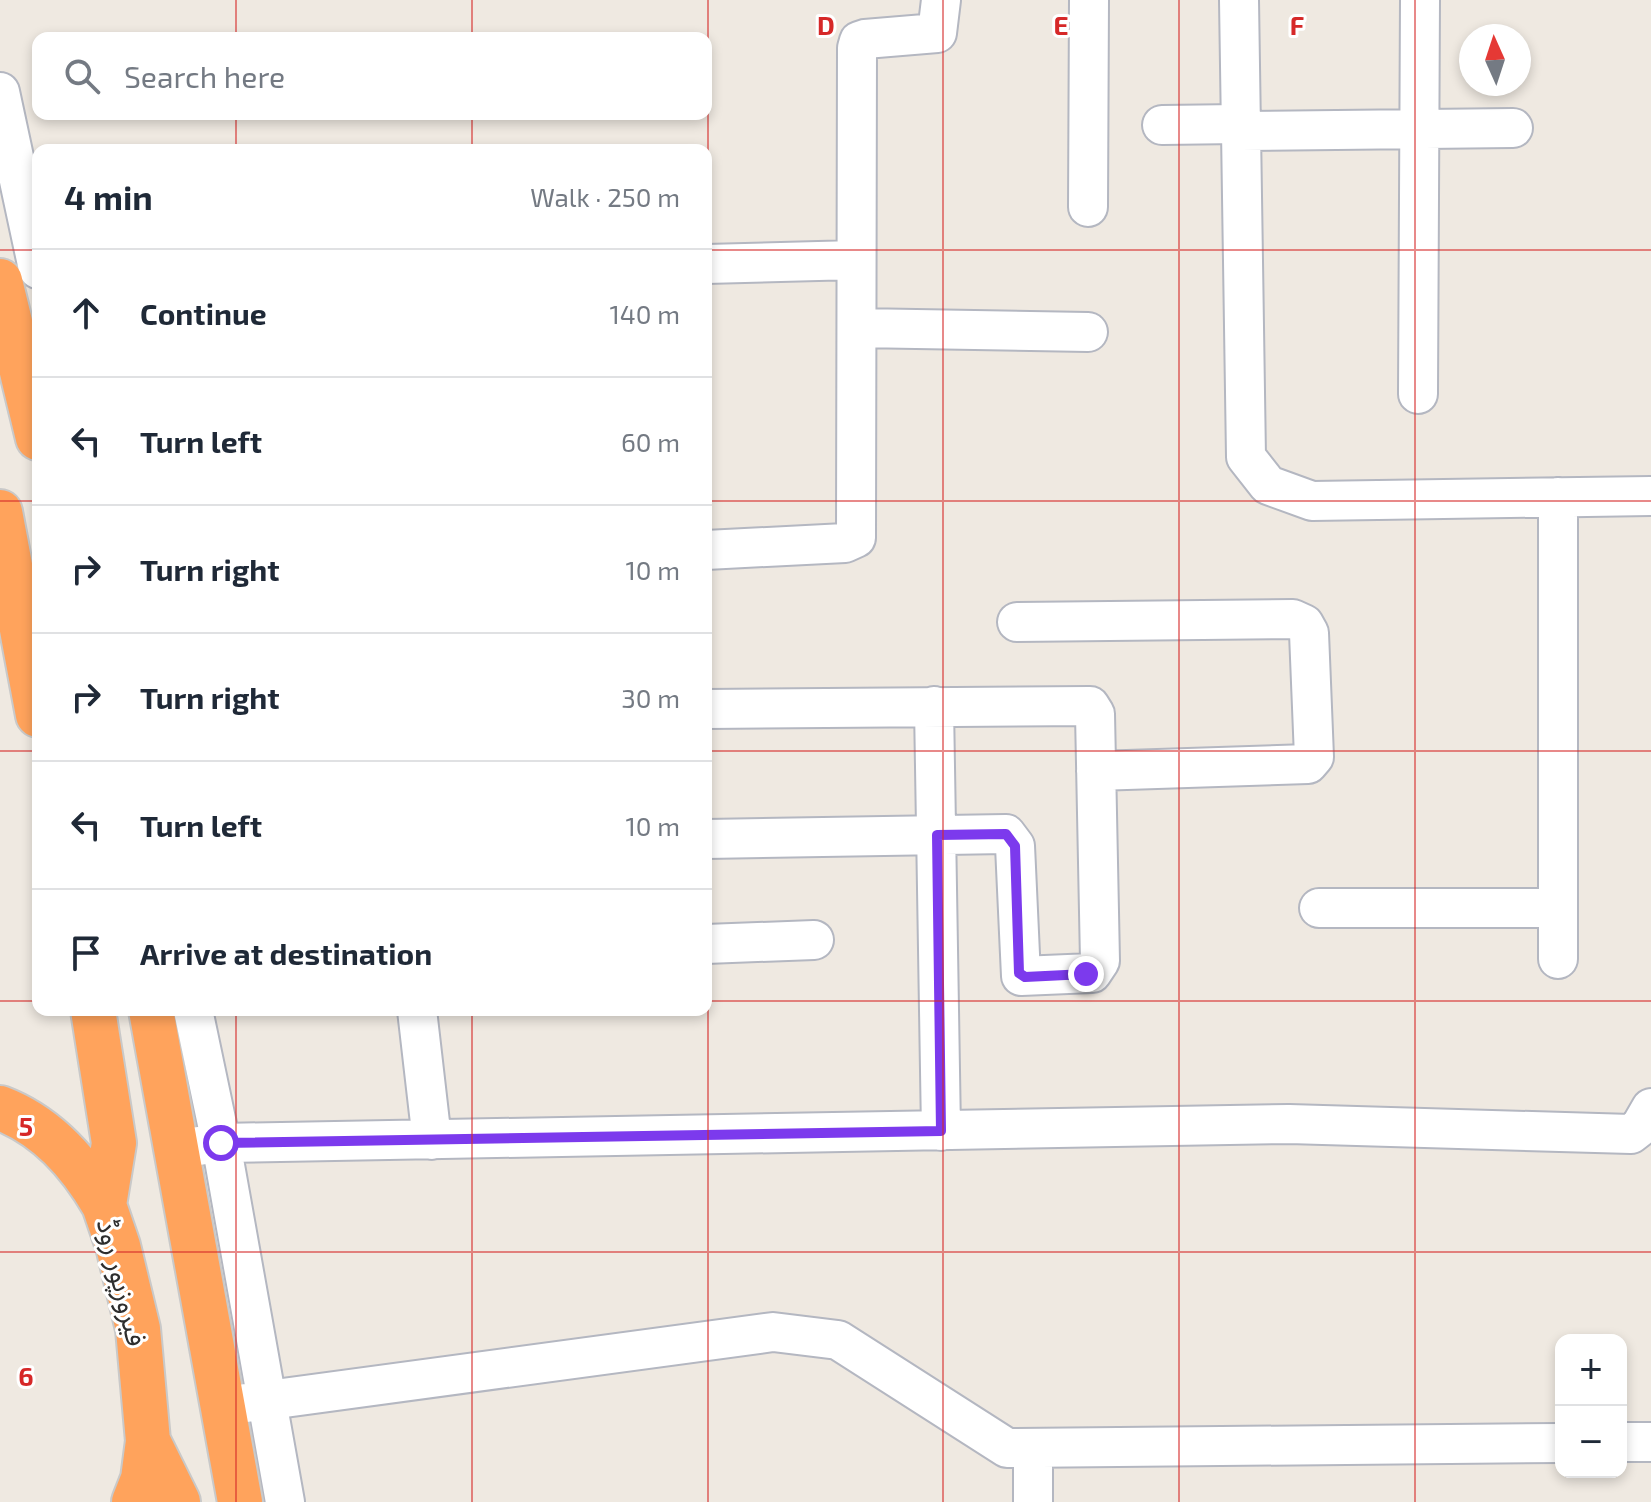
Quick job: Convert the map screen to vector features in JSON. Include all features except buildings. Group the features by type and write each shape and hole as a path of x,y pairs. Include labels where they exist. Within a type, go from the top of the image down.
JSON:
{"highway":[{"path":"0,281 32,408"},
{"path":"0,512 32,683"},
{"name":"فیروزپور روڈ","path":"94,1016 114,1143 104,1205 122,1259 138,1329 148,1441 178,1502"},
{"path":"152,1016 240,1502"},
{"path":"0,1108 36,1126 63,1148 86,1175 104,1205"},
{"path":"134,1502 143,1479 148,1441"}],"street":[{"path":"712,550 845,543 856,538 859,41 937,33 941,0"},
{"path":"1088,207 1089,0"},
{"path":"1239,0 1246,457 1268,485 1312,501 1651,496"},
{"path":"1418,394 1420,0"},
{"path":"0,92 32,241"},
{"path":"1162,125 1419,130 1513,128"},
{"path":"712,264 856,260"},
{"path":"858,328 1088,332"},
{"path":"1558,497 1558,959"},
{"path":"1017,622 1293,619 1304,624 1309,633 1314,757 1308,764 1096,771"},
{"path":"934,706 941,1131"},
{"path":"712,709 1090,706 1095,714 1100,961 1092,973 1021,976 1015,846 1006,834 712,839"},
{"path":"1319,908 1557,908"},
{"path":"712,944 814,940"},
{"path":"194,1016 221,1143 285,1502"},
{"path":"418,1016 432,1140"},
{"path":"176,1149 221,1143 1289,1124 1631,1134 1640,1127 1651,1108"},
{"path":"224,1406 773,1332 838,1340 1007,1448 1555,1443"},
{"path":"1627,1442 1651,1442"},
{"path":"1033,1448 1033,1502"}],"route":[{"path":"221,1143 941,1131 937,835 1006,834 1012,838 1015,846 1019,973 1025,977 1086,974"}]}
